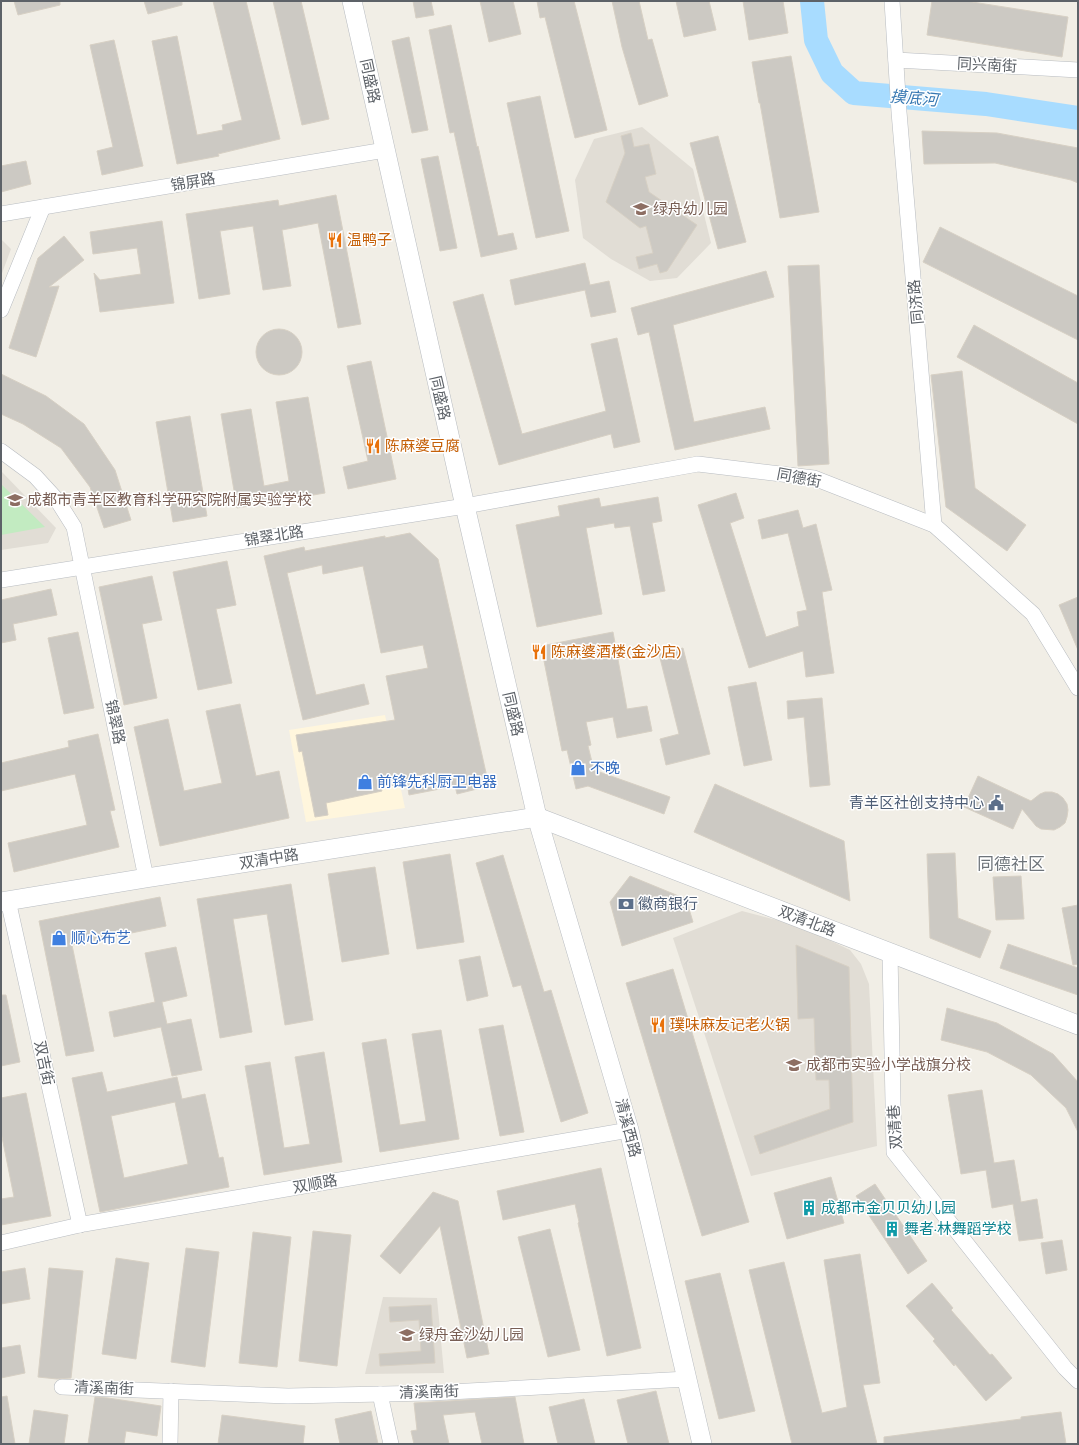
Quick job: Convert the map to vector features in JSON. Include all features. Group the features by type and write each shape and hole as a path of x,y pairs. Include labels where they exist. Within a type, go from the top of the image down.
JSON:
{"street":[{"name":"同盛路","path":"352,1 464,506 536,817"},
{"path":"892,1 896,60"},
{"name":"同兴南街","path":"896,60 1078,70"},
{"name":"同济路","path":"896,60 899,112 934,526"},
{"name":"锦屏路","path":"1,214 385,150"},
{"path":"1,310 43,207"},
{"name":"锦翠路","path":"1,450 35,476 57,500 74,527 146,878"},
{"name":"同德街","path":"464,506 698,464 814,478 934,526 1033,614 1078,688"},
{"name":"锦翠北路","path":"1,580 464,506"},
{"name":"双清中路","path":"5,901 536,817"},
{"name":"双清北路","path":"536,817 1078,1025"},
{"name":"清溪西路","path":"536,817 629,1130 702,1444"},
{"name":"双吉街","path":"5,901 80,1225"},
{"name":"双清巷","path":"890,953 894,1152 1065,1368 1078,1381"},
{"name":"双顺路","path":"1,1243 80,1225 629,1130"},
{"name":"清溪南街","path":"62,1387 288,1396 431,1393 687,1379"},
{"path":"170,1444 171,1391"},
{"path":"380,1394 391,1444"}],"shaded area":[{"name":"绿舟幼儿园","path":"642,127 693,169 711,243 677,278 650,281 611,259 583,238 575,180 594,139"},
{"path":"1,239 11,249 1,276"},
{"name":"成都市青羊区教育科学研究院附属实验学校","path":"1,471 56,528 48,543 1,550"},
{"path":"385,715 405,808 306,822 289,730"},
{"name":"成都市实验小学战旗分校","path":"742,911 800,926 850,950 861,964 869,984 877,1146 751,1176 673,938"},
{"name":"绿舟金沙幼儿园","path":"383,1297 437,1298 444,1373 365,1374"}],"green space":[{"path":"1,484 45,527 1,535"}],"building":[{"path":"14,1 60,1 60,5 18,15"},
{"path":"144,1 182,1 182,5 148,14"},
{"path":"213,1 246,1 280,139 218,154 219,156 177,164 152,41 177,36 197,135 223,130 222,125 242,120"},
{"path":"273,1 301,1 329,119 302,125"},
{"path":"413,1 431,1 434,15 416,18"},
{"path":"480,1 513,1 521,34 489,42"},
{"path":"537,1 574,1 607,130 575,138 545,17 540,18"},
{"path":"612,1 639,1 648,40 652,39 668,96 639,105 622,47"},
{"path":"676,1 709,1 716,30 684,37"},
{"path":"743,1 783,1 788,33 749,40"},
{"path":"932,1 966,1 1068,17 1062,57 927,35"},
{"path":"451,25 498,236 513,233 517,249 481,257 454,132 450,133 429,30"},
{"path":"409,37 428,130 412,133 392,41"},
{"path":"114,40 143,166 102,175 97,151 113,147 90,45"},
{"path":"791,56 819,212 780,218 752,62"},
{"path":"540,96 569,231 536,238 507,103"},
{"path":"922,131 997,133 1078,148 1078,183 1071,180 995,163 924,164"},
{"path":"631,133 634,147 649,144 656,174 645,177 649,192 697,225 667,271 660,273 657,264 639,269 636,257 653,253 646,226 640,228 606,202 625,153 621,136"},
{"path":"718,136 746,242 718,249 690,143"},
{"path":"438,156 457,248 440,251 421,159"},
{"path":"26,161 31,184 1,192 1,166"},
{"path":"336,195 361,324 338,328 318,223 282,230 291,286 263,290 253,226 220,231 230,294 199,299 186,214 278,200 279,206"},
{"path":"162,221 174,303 100,312 94,273 100,280 141,274 137,248 93,254 90,232"},
{"path":"940,227 1078,296 1078,340 923,262"},
{"path":"64,236 84,260 49,287 59,286 36,357 9,348 38,258"},
{"path":"585,263 590,285 609,281 616,312 591,317 585,290 515,305 510,280"},
{"path":"819,265 829,464 798,466 788,266"},
{"path":"766,271 774,297 673,325 694,422 765,407 770,429 675,450 649,332 638,335 631,308"},
{"path":"483,294 522,434 606,411 591,344 617,338 640,442 614,448 611,434 499,465 453,302"},
{"path":"974,325 1078,383 1078,424 957,357"},
{"path":"275,329 283,329 292,333 298,339 302,352 298,365 292,371 283,375 275,375 266,371 260,365 256,356 256,348 260,339 266,333"},
{"path":"371,361 396,479 348,489 343,467 368,461 347,366"},
{"path":"962,371 975,488 1026,525 1007,551 946,507 931,375"},
{"path":"1,374 46,396 84,424 115,470 131,520 104,528 90,487 61,448 23,424 1,414"},
{"path":"308,397 325,493 237,508 221,414 251,409 264,486 289,481 276,402"},
{"path":"190,416 207,516 173,522 156,422"},
{"path":"736,493 744,518 730,523 766,637 799,626 797,612 807,610 788,533 762,539 758,520 798,510 803,528 816,524 832,590 822,592 834,673 806,677 803,651 749,668 698,505"},
{"path":"658,497 662,521 652,523 665,591 643,595 630,526 615,528 614,523 586,528 602,614 537,627 516,525 560,516 558,506 599,498 601,507"},
{"path":"410,533 438,559 489,786 457,794 455,786 409,795 407,782 381,788 382,791 326,803 328,815 315,817 302,751 299,752 296,735 395,720 386,676 428,668 423,645 381,653 363,566 323,574 322,565 287,573 316,695 364,684 369,704 303,720 264,556 304,547 305,551 385,536 385,538"},
{"path":"227,561 236,605 216,609 232,683 198,690 173,572"},
{"path":"152,576 162,620 142,624 157,698 124,705 99,587"},
{"path":"51,589 57,615 13,624 16,640 1,643 1,600"},
{"path":"1078,597 1078,650 1059,605"},
{"path":"78,632 94,708 64,714 48,638"},
{"path":"613,632 627,709 647,706 652,731 617,738 613,717 586,722 591,745 588,746 594,770 670,797 664,814 588,786 576,789 567,750 562,751 541,646"},
{"path":"683,648 710,754 666,765 660,739 679,734 659,654"},
{"path":"756,682 772,760 744,766 728,687"},
{"path":"822,698 830,785 810,787 804,717 788,719 787,701"},
{"path":"240,704 256,776 279,771 289,818 160,846 134,727 168,719 184,791 222,783 206,711"},
{"path":"98,734 115,810 110,811 119,847 14,872 8,843 87,825 75,774 1,791 1,763 69,747 68,741"},
{"path":"978,776 1031,801 1045,792 1058,794 1067,804 1068,810 1065,823 1054,830 1041,829 1036,826 1022,809 1013,829 964,807"},
{"path":"715,784 844,841 850,901 694,832"},
{"path":"955,853 958,918 991,931 980,958 930,938 927,854"},
{"path":"450,854 464,942 417,949 403,862"},
{"path":"503,855 544,992 551,990 588,1113 561,1122 521,985 513,987 476,863"},
{"path":"375,867 389,954 342,962 328,874"},
{"path":"630,876 686,899 693,922 622,946 610,902"},
{"path":"1021,876 1024,919 996,920 993,877"},
{"path":"291,884 313,1020 285,1025 267,914 233,919 252,1032 220,1038 197,899"},
{"path":"160,897 166,926 72,945 94,1051 66,1056 39,921"},
{"path":"1078,905 1078,964 1073,965 1062,908"},
{"path":"1008,944 1078,968 1078,995 1000,968"},
{"path":"796,945 849,967 853,1122 760,1154 754,1136 830,1109 829,1080 816,1080 814,1018 798,1019"},
{"path":"176,947 187,996 162,1002 167,1024 191,1019 202,1070 172,1076 161,1027 114,1037 109,1012 155,1002 145,953"},
{"path":"480,956 488,996 467,1001 459,960"},
{"path":"673,969 749,1222 702,1236 626,983"},
{"path":"1,995 6,995 20,1062 1,1066"},
{"path":"947,1008 997,1023 1053,1054 1078,1082 1078,1132 1066,1108 1031,1075 987,1052 941,1040"},
{"path":"503,1025 524,1132 500,1136 479,1029"},
{"path":"441,1030 459,1139 380,1152 362,1043 386,1039 400,1125 426,1121 412,1034"},
{"path":"324,1052 342,1162 264,1175 245,1066 270,1062 284,1148 310,1144 295,1057"},
{"path":"102,1072 107,1092 177,1077 182,1099 205,1094 219,1158 223,1157 229,1187 100,1212 72,1078","holes":["175,1102 188,1164 124,1178 111,1116"]},
{"path":"982,1090 994,1163 1014,1160 1021,1202 1037,1199 1043,1238 1019,1241 1013,1204 992,1208 986,1170 961,1174 948,1095"},
{"path":"26,1093 51,1216 1,1225 1,1199 14,1197 1,1132 1,1098"},
{"path":"601,1168 641,1348 607,1356 575,1204 503,1220 497,1191"},
{"name":"成都市金贝贝幼儿园","path":"831,1177 844,1223 787,1239 774,1193"},
{"name":"舞者·林舞蹈学校","path":"875,1184 927,1261 908,1274 856,1196"},
{"path":"433,1192 458,1201 489,1354 467,1358 440,1226 400,1274 380,1256"},
{"path":"550,1229 580,1350 548,1357 518,1237"},
{"path":"313,1231 351,1235 337,1366 299,1361"},
{"path":"253,1232 291,1237 277,1367 239,1363"},
{"path":"1062,1240 1067,1270 1046,1274 1041,1243"},
{"path":"186,1248 219,1252 205,1367 171,1362"},
{"path":"860,1254 880,1383 863,1385 877,1444 792,1444 749,1270 784,1262 822,1413 847,1407 824,1260"},
{"path":"116,1258 149,1263 136,1359 102,1354"},
{"path":"25,1268 30,1299 1,1304 1,1272"},
{"path":"49,1268 83,1271 71,1378 57,1379 38,1377"},
{"path":"720,1273 755,1411 719,1419 685,1281"},
{"path":"932,1283 953,1308 951,1310 1012,1378 986,1401 955,1364 954,1366 933,1341 935,1339 906,1306"},
{"path":"431,1305 435,1363 380,1366 379,1354 421,1351 419,1320 390,1322 389,1307"},
{"path":"20,1345 25,1373 1,1378 1,1348"},
{"path":"656,1391 669,1444 628,1444 617,1400"},
{"path":"7,1396 15,1444 1,1444 1,1397"},
{"path":"95,1397 161,1406 157,1436 126,1431 124,1444 88,1444"},
{"path":"515,1397 524,1444 482,1444 475,1412 443,1415 449,1444 414,1444 411,1431 417,1430 414,1403"},
{"path":"584,1399 595,1444 558,1444 549,1407"},
{"path":"34,1410 68,1415 64,1444 29,1444"},
{"path":"371,1411 378,1444 340,1444 335,1419"},
{"path":"1061,1412 1066,1444 884,1444 884,1437 1021,1419 1021,1417"},
{"path":"222,1415 305,1426 303,1444 218,1444"}],"waterway":[{"name":"摸底河","path":"812,1 816,40 832,73 854,93 986,104 1078,118"}],"place":[{"name":"绿舟幼儿园","path":"641,209"},
{"name":"温鸭子","path":"335,240"},
{"name":"陈麻婆豆腐","path":"373,446"},
{"name":"成都市青羊区教育科学研究院附属实验学校","path":"15,500"},
{"name":"陈麻婆酒楼(金沙店)","path":"539,652"},
{"name":"不晚","path":"578,768"},
{"name":"前锋先科厨卫电器","path":"365,782"},
{"name":"青羊区社创支持中心","path":"996,803"},
{"name":"徽商银行","path":"626,904"},
{"name":"顺心布艺","path":"59,938"},
{"name":"璞味麻友记老火锅","path":"658,1025"},
{"name":"成都市实验小学战旗分校","path":"794,1065"},
{"name":"成都市金贝贝幼儿园","path":"809,1208"},
{"name":"舞者·林舞蹈学校","path":"892,1229"},
{"name":"绿舟金沙幼儿园","path":"407,1335"}],"district":[{"name":"同德社区","path":"1011,864"}]}
